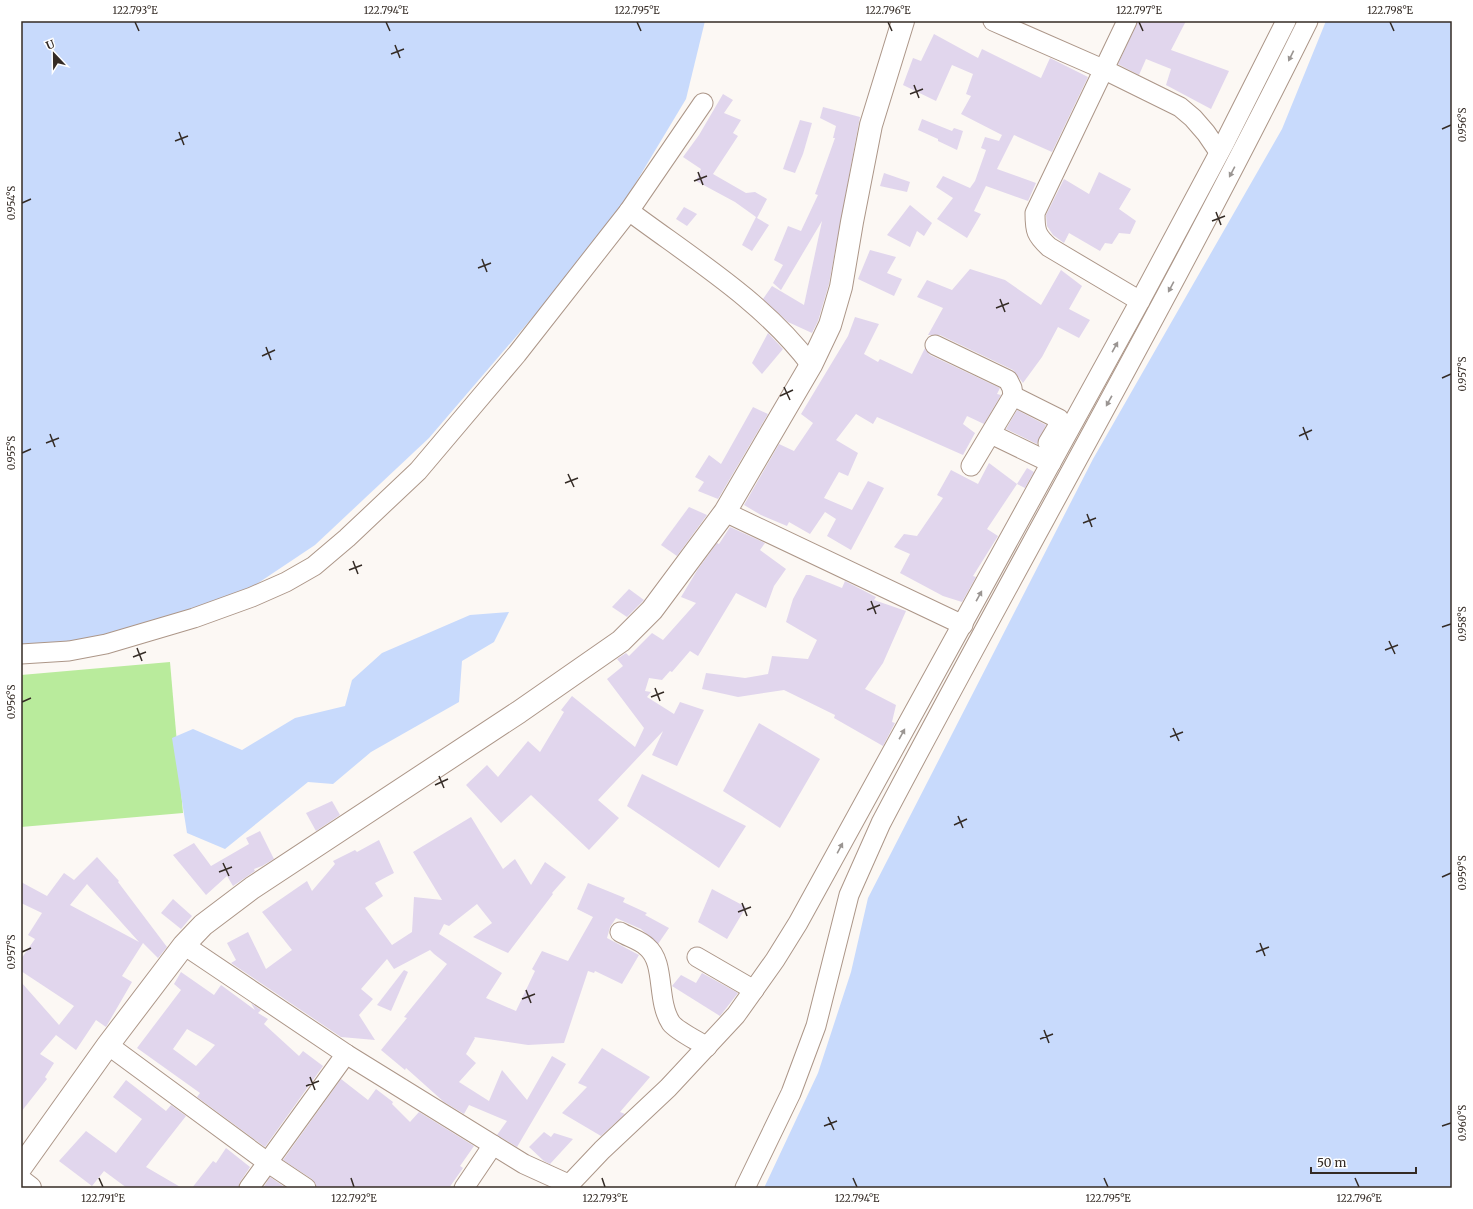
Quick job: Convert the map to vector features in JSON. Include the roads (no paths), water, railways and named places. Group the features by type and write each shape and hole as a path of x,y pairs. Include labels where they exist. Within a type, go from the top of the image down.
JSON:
{"highway":[{"path":"21,1167 108,1045 184,945 203,925 252,888 518,712 622,640 652,610 725,512 811,365 830,325 841,287 871,125 903,21"},
{"path":"21,1181 30,1188"}],"street":[{"path":"993,21 1105,70 1180,107 1194,118 1206,132 1219,152"},
{"path":"1127,21 1105,70 1035,213 1035,229 1040,239 1050,247 1140,301"},
{"path":"184,945 346,1054 493,1145 567,1186 668,1088 707,1047 736,1015 775,960 822,883 878,778 963,625 1063,428 1140,301 1286,21"},
{"path":"745,1188 791,1093 816,1026 849,895 881,824 1262,115 1308,21"},
{"path":"21,654 69,651 106,644 194,618 252,597 286,582 314,566 353,533 418,471 517,354 629,211 703,103"},
{"path":"629,211 757,306 798,348 811,365"},
{"path":"935,345 1008,380 1012,388 1013,396 972,466"},
{"path":"1013,396 1056,416 1063,428"},
{"path":"991,434 1046,464 1066,479"},
{"path":"725,512 963,625"},
{"path":"822,883 832,892 841,895 849,895"},
{"path":"620,932 646,946 654,956 658,964 665,1012 672,1025 707,1047"},
{"path":"697,957 754,990"},
{"path":"108,1045 306,1188"},
{"path":"249,1188 346,1054"},
{"path":"464,1188 493,1145"}],"water":[{"path":"21,21 705,21 686,99 623,204 556,290 429,438 315,545 252,587 111,641 21,649"},
{"path":"1326,21 1452,21 1452,1188 764,1188 818,1073 851,972 868,898 1093,459 1282,129"},
{"path":"509,612 494,642 462,661 459,702 371,752 333,784 308,782 225,849 187,833 172,738 193,729 242,750 295,718 345,706 352,680 382,653 470,615"}]}
